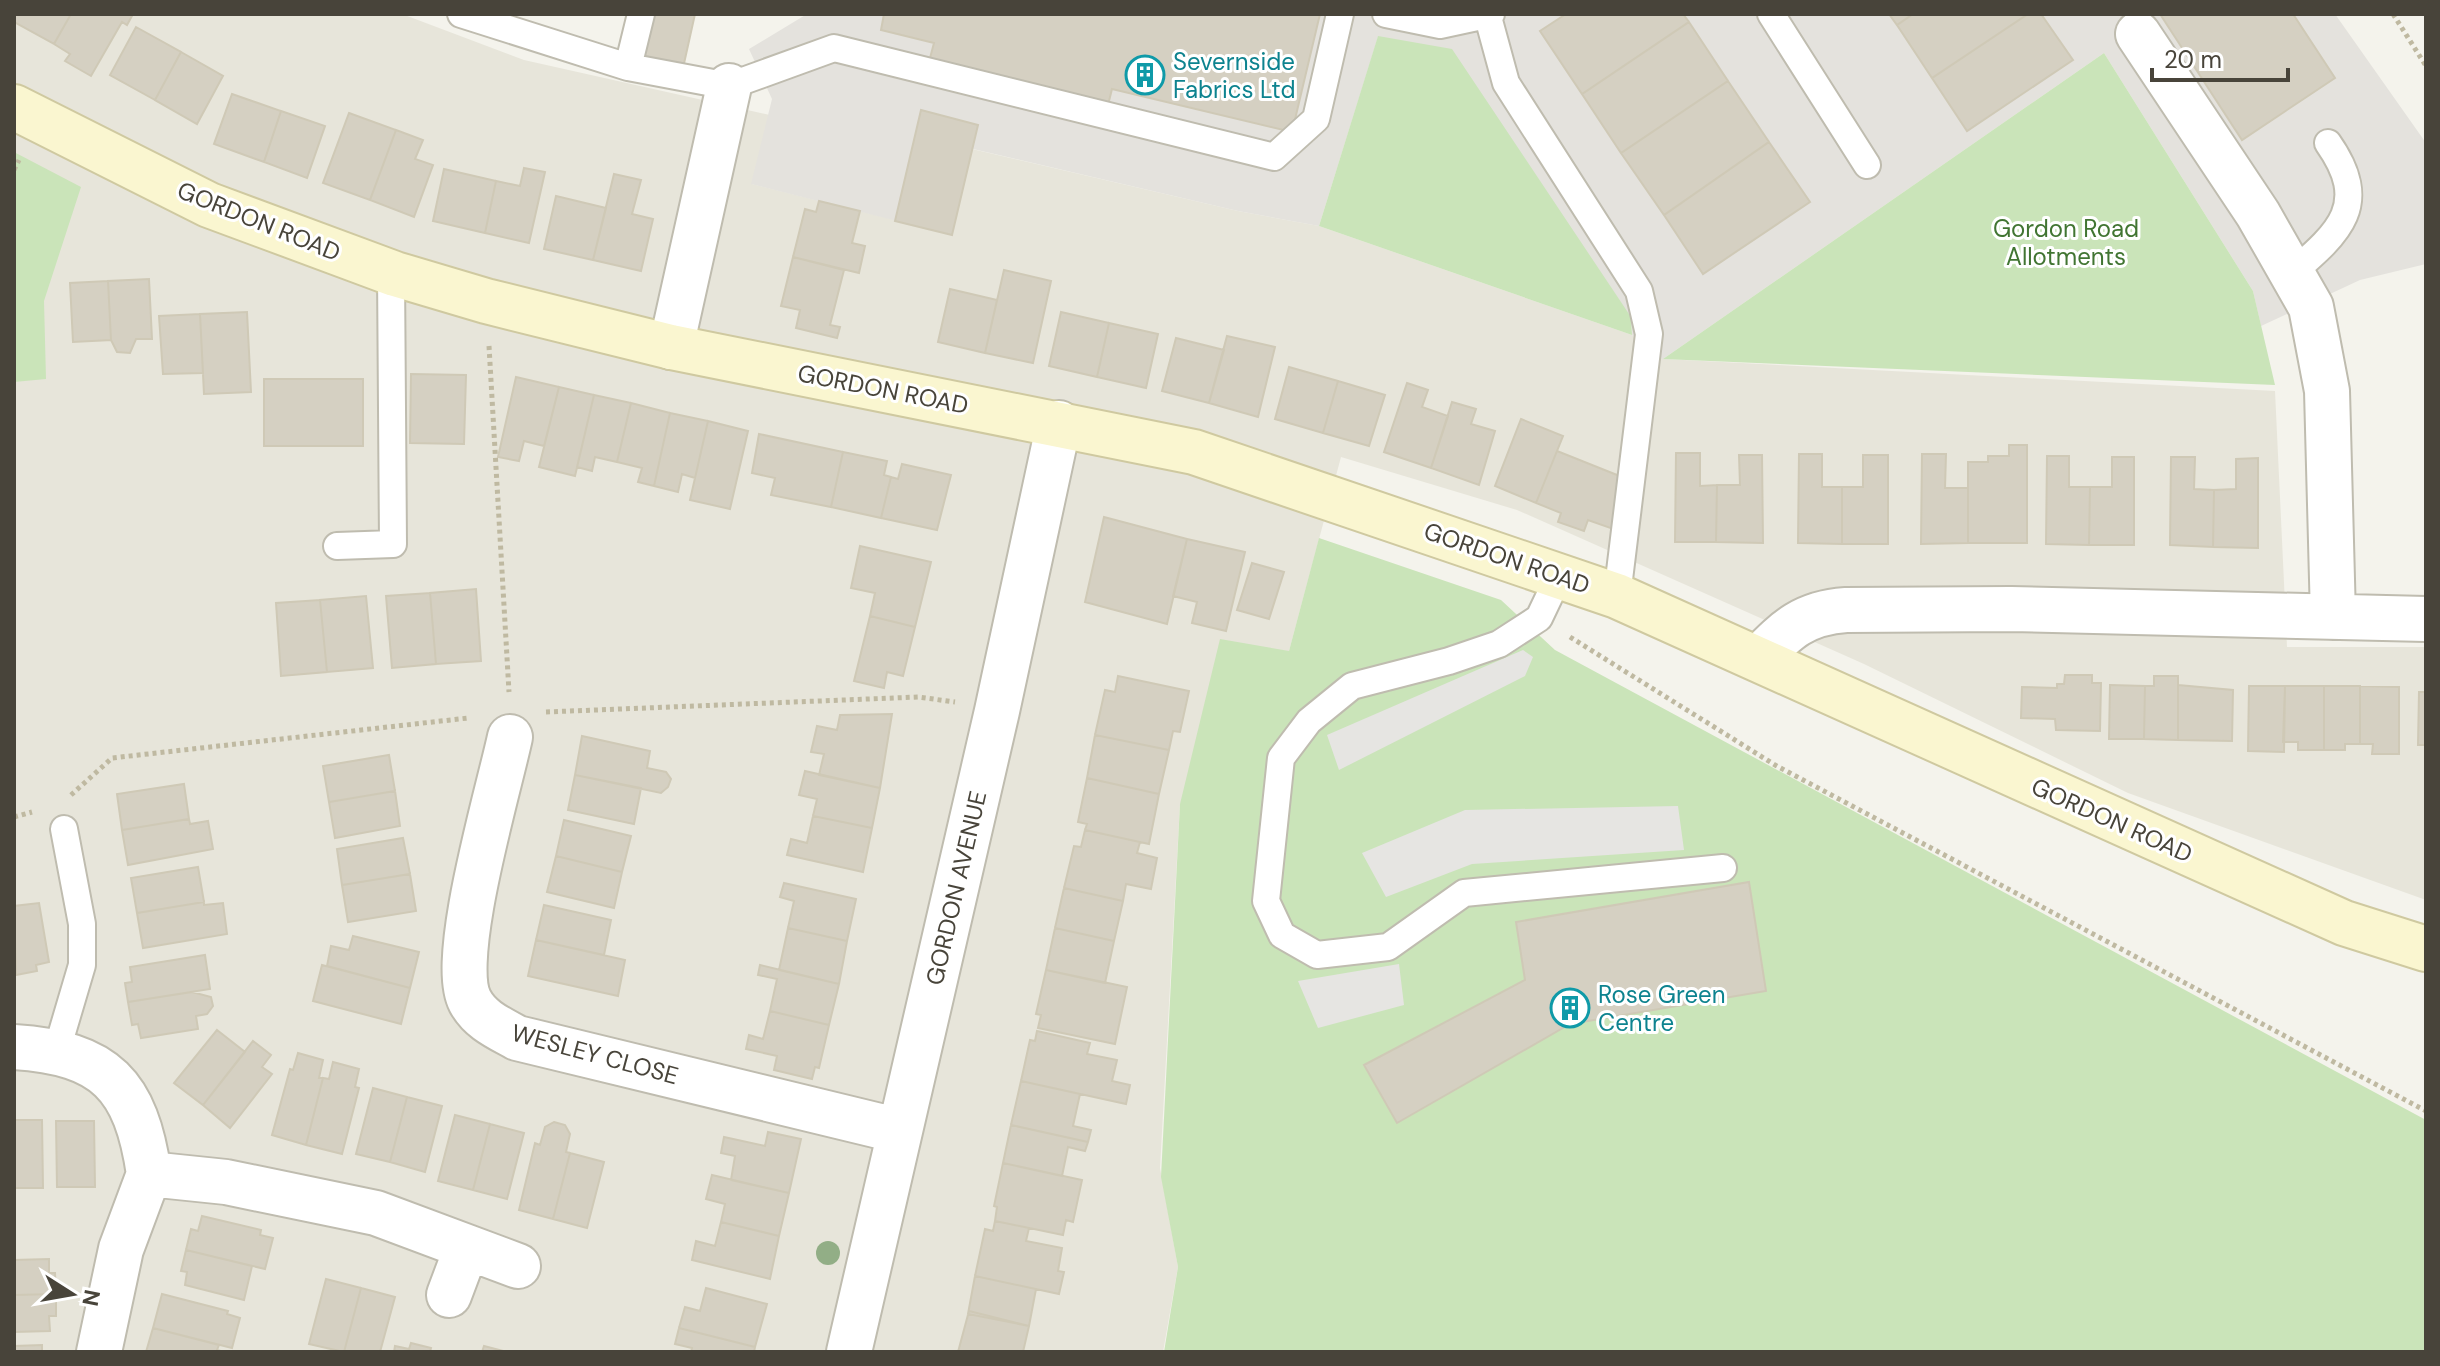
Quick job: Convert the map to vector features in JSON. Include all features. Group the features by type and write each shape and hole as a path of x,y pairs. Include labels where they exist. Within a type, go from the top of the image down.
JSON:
{"main road":[{"name":"GORDON ROAD","path":"14,107 209,205 391,272 486,301 671,347 1194,452 1617,596 1759,658 2079,807 2344,923 2426,949"}],"street":[{"path":"2131,24 2258,214 2311,307 2327,391 2333,617"},
{"path":"671,347 729,86"},
{"name":"GORDON AVENUE","path":"849,1352 1059,423"},
{"path":"1759,658 1792,624 1837,610 2011,609 2426,619"},
{"name":"WESLEY CLOSE","path":"510,717 465,939 463,980 470,1001 486,1021 517,1038 900,1131"},
{"path":"35,1050 111,1076 135,1114 143,1136 149,1174 121,1249 99,1352"},
{"path":"149,1174 226,1182 376,1213 518,1266"},
{"path":"449,1295 467,1247"}],"lane":[{"path":"461,14 628,67 729,86 834,48 1274,157 1316,119 1340,14"},
{"path":"628,67 641,14"},
{"path":"1386,14 1440,25 1489,16 1506,83 1639,291 1649,334 1617,596"},
{"path":"1771,14 1867,165"},
{"path":"2292,273 2325,245 2346,210 2350,191 2345,168 2328,143"},
{"path":"337,546 393,544 391,272"},
{"path":"1559,576 1539,618 1499,644 1449,661 1352,686 1309,721 1281,758 1266,901 1282,935 1317,955 1388,947 1464,893 1723,868"},
{"path":"35,1050 82,965 82,924 64,829"}],"path":[{"path":"2393,14 2426,66"},
{"path":"486,301 510,717"},
{"path":"1539,618 1775,765 2426,1111"}],"shaded area":[{"path":"14,14 402,14 524,60 770,115 752,184 951,234 972,149 1238,211 1319,226 1632,335 1664,359 2275,391 2287,647 2426,647 2426,900 2128,793 1864,664 1517,510 1341,457 1289,651 1180,804 1160,1168 1178,1267 1163,1352 14,1352"},
{"path":"807,14 2335,14 2426,143 2426,264 2360,280 2261,326 2253,291 2104,53 1663,359 1632,335 1631,317 1378,37 1319,226 1238,211 973,149 952,235 751,184 772,99 749,49"},
{"path":"1523,650 1533,657 1525,676 1339,770 1327,735"},
{"path":"1678,806 1684,850 1472,864 1386,897 1362,853 1465,810"},
{"path":"1399,964 1404,1005 1318,1028 1298,981"}],"green space":[{"path":"1378,36 1452,49 1631,317 1632,335 1319,226"},
{"name":"Gordon Road Allotments","path":"2104,53 2253,291 2275,385 1663,359"},
{"path":"14,152 81,187 44,301 46,379 14,382"},
{"path":"1319,538 1501,600 1555,650 2426,1120 2426,1352 1164,1352 1178,1267 1161,1177 1180,804 1220,639 1289,651"}],"building":[{"path":"14,14 71,14 54,44 14,22"},
{"path":"71,14 133,14 127,25 122,22 91,76 65,61 70,54 54,44"},
{"path":"652,14 695,14 683,68 642,58"},
{"name":"Severnside Fabrics Ltd","path":"884,14 1320,14 1292,132 1112,89 1108,105 929,62 934,43 881,30"},
{"path":"1566,14 1683,14 1689,22 1582,94 1540,31"},
{"path":"1889,14 1913,14 1897,25"},
{"path":"1913,14 2028,14 1932,78 1897,25"},
{"path":"2028,14 2041,14 2073,60 1967,131 1932,78"},
{"path":"2160,14 2293,14 2335,78 2242,140"},
{"path":"1689,22 1728,81 1621,153 1582,94"},
{"path":"136,27 181,52 155,100 110,75"},
{"path":"181,52 223,76 197,124 155,100"},
{"path":"1728,81 1769,142 1664,215 1621,153"},
{"path":"232,94 281,111 264,162 214,144"},
{"path":"921,110 978,125 952,235 895,221"},
{"path":"281,111 325,126 307,178 264,162"},
{"path":"349,113 396,130 370,200 323,183"},
{"path":"396,130 423,140 415,159 433,165 414,217 370,200"},
{"path":"1769,142 1810,202 1703,274 1664,215"},
{"path":"524,168 545,172 529,243 485,233 496,181 520,186"},
{"path":"444,169 496,181 485,233 433,221"},
{"path":"614,174 641,180 632,214 653,219 641,271 593,260"},
{"path":"556,196 606,208 593,260 544,249"},
{"path":"819,201 860,211 852,243 865,246 859,273 793,257 805,209 816,212"},
{"path":"793,257 844,270 830,325 840,327 837,338 796,328 800,310 781,306"},
{"path":"1004,270 1051,281 1033,363 985,353"},
{"path":"149,279 152,339 136,339 130,353 117,352 111,340 108,281"},
{"path":"108,281 111,340 73,342 70,283"},
{"path":"950,289 997,300 985,353 938,342"},
{"path":"247,312 251,392 204,394 200,314"},
{"path":"1061,312 1109,323 1097,377 1049,366"},
{"path":"200,314 203,373 163,374 159,316"},
{"path":"1109,323 1158,334 1146,388 1097,377"},
{"path":"1227,336 1275,347 1258,417 1209,403"},
{"path":"1176,338 1224,350 1209,403 1162,391"},
{"path":"1289,367 1338,381 1323,433 1275,419"},
{"path":"411,374 466,375 464,444 410,443"},
{"path":"516,377 559,387 544,446 524,441 519,461 498,457"},
{"path":"264,379 363,379 363,446 264,446"},
{"path":"1338,381 1385,395 1369,446 1323,433"},
{"path":"1407,383 1428,390 1422,407 1448,416 1431,468 1384,452"},
{"path":"559,387 594,395 575,476 539,467"},
{"path":"594,395 631,403 617,462 595,457 592,471 577,467"},
{"path":"1452,402 1476,409 1471,424 1495,431 1479,485 1431,468"},
{"path":"631,403 670,413 654,486 638,482 642,468 617,462"},
{"path":"670,413 708,421 695,478 682,474 678,492 654,486"},
{"path":"1521,419 1563,436 1536,503 1495,486"},
{"path":"708,421 748,431 730,509 690,500"},
{"path":"759,434 843,452 831,507 771,495 775,478 752,473"},
{"path":"2009,445 2027,445 2027,543 1968,543 1968,462 1988,462 1988,456 2009,456"},
{"path":"1557,451 1622,477 1616,530 1588,520 1584,531 1558,522 1561,513 1536,503"},
{"path":"843,452 887,461 884,475 891,477 881,518 831,507"},
{"path":"1676,453 1700,453 1700,486 1717,485 1716,542 1675,542"},
{"path":"1799,454 1822,454 1822,487 1842,487 1842,544 1798,543"},
{"path":"1922,454 1946,454 1945,488 1968,488 1968,543 1921,544"},
{"path":"1739,455 1762,455 1763,543 1716,542 1717,485 1740,485"},
{"path":"1863,455 1888,455 1888,544 1842,544 1842,487 1863,487"},
{"path":"2047,456 2069,456 2069,487 2090,487 2089,545 2046,544"},
{"path":"2112,457 2134,457 2134,545 2089,545 2090,487 2112,487"},
{"path":"2171,457 2195,457 2194,489 2214,490 2213,547 2170,545"},
{"path":"2258,458 2258,548 2213,547 2214,490 2236,489 2236,459"},
{"path":"902,464 951,475 937,530 881,518 891,477 898,479"},
{"path":"1104,517 1187,539 1167,624 1085,602"},
{"path":"1187,539 1245,552 1226,631 1192,623 1197,602 1173,596"},
{"path":"860,546 931,562 915,627 870,616 875,593 851,588"},
{"path":"1252,563 1284,572 1269,619 1237,610"},
{"path":"476,589 481,661 436,664 430,593"},
{"path":"430,593 436,664 392,668 386,596"},
{"path":"366,596 373,668 327,672 320,600"},
{"path":"320,600 327,672 281,676 276,603"},
{"path":"870,616 915,627 903,676 887,672 884,688 854,681"},
{"path":"2065,675 2092,675 2092,683 2101,683 2100,731 2056,730 2055,719 2021,718 2022,687 2057,688 2057,684 2064,684"},
{"path":"1118,676 1189,691 1180,732 1173,731 1169,750 1095,735 1105,690 1115,692"},
{"path":"2154,676 2178,676 2178,740 2144,739 2145,686 2154,686"},
{"path":"2110,685 2145,686 2144,739 2109,739"},
{"path":"2178,685 2233,690 2232,741 2178,740"},
{"path":"2249,686 2285,686 2284,752 2248,751"},
{"path":"2285,686 2324,686 2324,750 2298,750 2298,742 2283,742"},
{"path":"2324,686 2360,686 2360,744 2345,744 2345,750 2324,750"},
{"path":"2360,686 2399,687 2399,754 2372,754 2373,744 2360,744"},
{"path":"2419,692 2426,692 2426,745 2418,745"},
{"path":"892,714 880,788 819,775 824,754 811,752 817,726 837,730 840,715"},
{"path":"1095,735 1169,750 1159,794 1087,778"},
{"path":"582,736 650,751 647,768 666,772 671,779 668,787 661,793 575,775"},
{"path":"389,755 395,791 329,802 323,766"},
{"path":"805,771 880,788 872,828 813,816 817,799 799,795"},
{"path":"575,775 641,788 634,824 568,810"},
{"path":"1087,778 1159,794 1149,844 1085,830 1087,824 1078,822"},
{"path":"184,784 189,819 122,830 117,794"},
{"path":"395,791 400,826 335,838 329,802"},
{"path":"813,816 872,828 863,872 787,855 791,839 807,843"},
{"path":"189,819 190,824 208,821 213,849 128,865 122,830"},
{"path":"564,820 631,836 622,872 556,856"},
{"path":"1085,830 1140,842 1137,853 1157,858 1151,889 1126,884 1123,901 1064,888 1074,846 1081,847"},
{"path":"403,838 410,874 342,885 337,849"},
{"path":"556,856 622,872 614,908 547,892"},
{"path":"198,867 204,902 137,913 131,878"},
{"path":"410,874 416,911 348,922 342,885"},
{"name":"Rose Green Centre","path":"1749,882 1766,991 1570,1024 1397,1123 1364,1065 1525,980 1516,922"},
{"path":"784,883 856,899 847,941 788,928 794,901 780,897"},
{"path":"1064,888 1123,901 1114,941 1055,928"},
{"path":"204,902 204,905 223,903 227,934 143,948 137,913"},
{"path":"39,903 49,962 36,965 37,971 16,975 14,906"},
{"path":"544,905 611,920 604,955 536,940"},
{"path":"788,928 847,941 839,984 779,970"},
{"path":"1055,928 1114,941 1105,983 1046,970"},
{"path":"353,936 419,952 410,988 327,966 331,946 349,950"},
{"path":"536,940 625,960 618,996 528,976"},
{"path":"205,955 210,989 128,1002 125,983 132,982 130,967"},
{"path":"322,965 410,988 401,1024 313,1001"},
{"path":"760,965 839,984 829,1025 770,1011 777,979 758,975"},
{"path":"1046,970 1127,987 1115,1044 1038,1028 1041,1015 1036,1014"},
{"path":"192,992 211,997 213,1006 207,1014 196,1016 198,1029 141,1038 138,1024 132,1025 128,1002"},
{"path":"770,1011 829,1025 819,1068 815,1067 812,1079 774,1070 777,1056 746,1049 749,1035 763,1039"},
{"path":"217,1030 245,1052 203,1105 174,1083"},
{"path":"1037,1031 1090,1043 1087,1054 1117,1060 1112,1081 1130,1085 1126,1104 1021,1081 1030,1040 1035,1041"},
{"path":"253,1041 271,1055 262,1067 272,1074 230,1128 203,1105"},
{"path":"298,1053 323,1060 319,1078 323,1078 306,1145 272,1135 290,1069 293,1070"},
{"path":"333,1062 359,1069 355,1087 359,1088 342,1154 306,1145 323,1078 329,1079"},
{"path":"1021,1081 1080,1094 1073,1126 1091,1130 1088,1142 1011,1125"},
{"path":"373,1088 407,1097 390,1162 356,1154"},
{"path":"407,1097 442,1106 425,1172 390,1162"},
{"path":"455,1115 490,1124 473,1190 438,1181"},
{"path":"14,1120 42,1120 43,1188 14,1188"},
{"path":"56,1121 94,1121 95,1187 57,1187"},
{"path":"554,1122 565,1125 570,1134 566,1152 570,1153 553,1219 519,1210 535,1143 540,1145 545,1127"},
{"path":"490,1124 524,1133 507,1199 473,1190"},
{"path":"1011,1125 1088,1142 1085,1151 1068,1147 1062,1176 1003,1163"},
{"path":"768,1132 801,1139 789,1193 731,1180 735,1156 721,1153 724,1137 765,1146"},
{"path":"570,1153 604,1162 587,1228 553,1219"},
{"path":"1003,1163 1082,1180 1073,1222 1066,1220 1063,1235 995,1221 997,1207 994,1206"},
{"path":"712,1175 789,1193 779,1236 721,1222 725,1204 706,1199"},
{"path":"202,1216 261,1230 260,1235 273,1238 265,1269 186,1250 191,1229 198,1231"},
{"path":"995,1221 1029,1228 1026,1241 1062,1248 1058,1271 1064,1272 1059,1294 975,1276 985,1229 993,1231"},
{"path":"721,1222 779,1236 770,1279 692,1260 696,1241 715,1246"},
{"path":"186,1250 252,1266 244,1300 185,1285 187,1272 181,1271"},
{"path":"49,1259 49,1273 55,1273 56,1294 14,1295 14,1260"},
{"path":"975,1276 1036,1289 1029,1326 968,1314"},
{"path":"326,1279 361,1288 344,1352 309,1344"},
{"path":"361,1288 395,1297 380,1352 344,1352"},
{"path":"706,1288 767,1304 755,1347 679,1328 685,1307 700,1311"},
{"path":"56,1294 56,1316 49,1316 50,1331 14,1332 14,1295"},
{"path":"162,1294 228,1311 227,1314 240,1318 232,1348 153,1328"},
{"path":"969,1311 1029,1326 1023,1352 958,1352"},
{"path":"153,1328 219,1345 217,1350 224,1352 146,1352"},
{"path":"679,1328 755,1347 754,1352 691,1352 692,1348 675,1344"},
{"path":"411,1343 431,1348 430,1352 394,1352 395,1346 409,1349"},
{"path":"42,1345 42,1352 14,1352 14,1346"},
{"path":"484,1346 507,1352 482,1352"}],"place":[{"name":"Severnside Fabrics Ltd","path":"1145,75"},
{"name":"Rose Green Centre","path":"1570,1008"}]}
